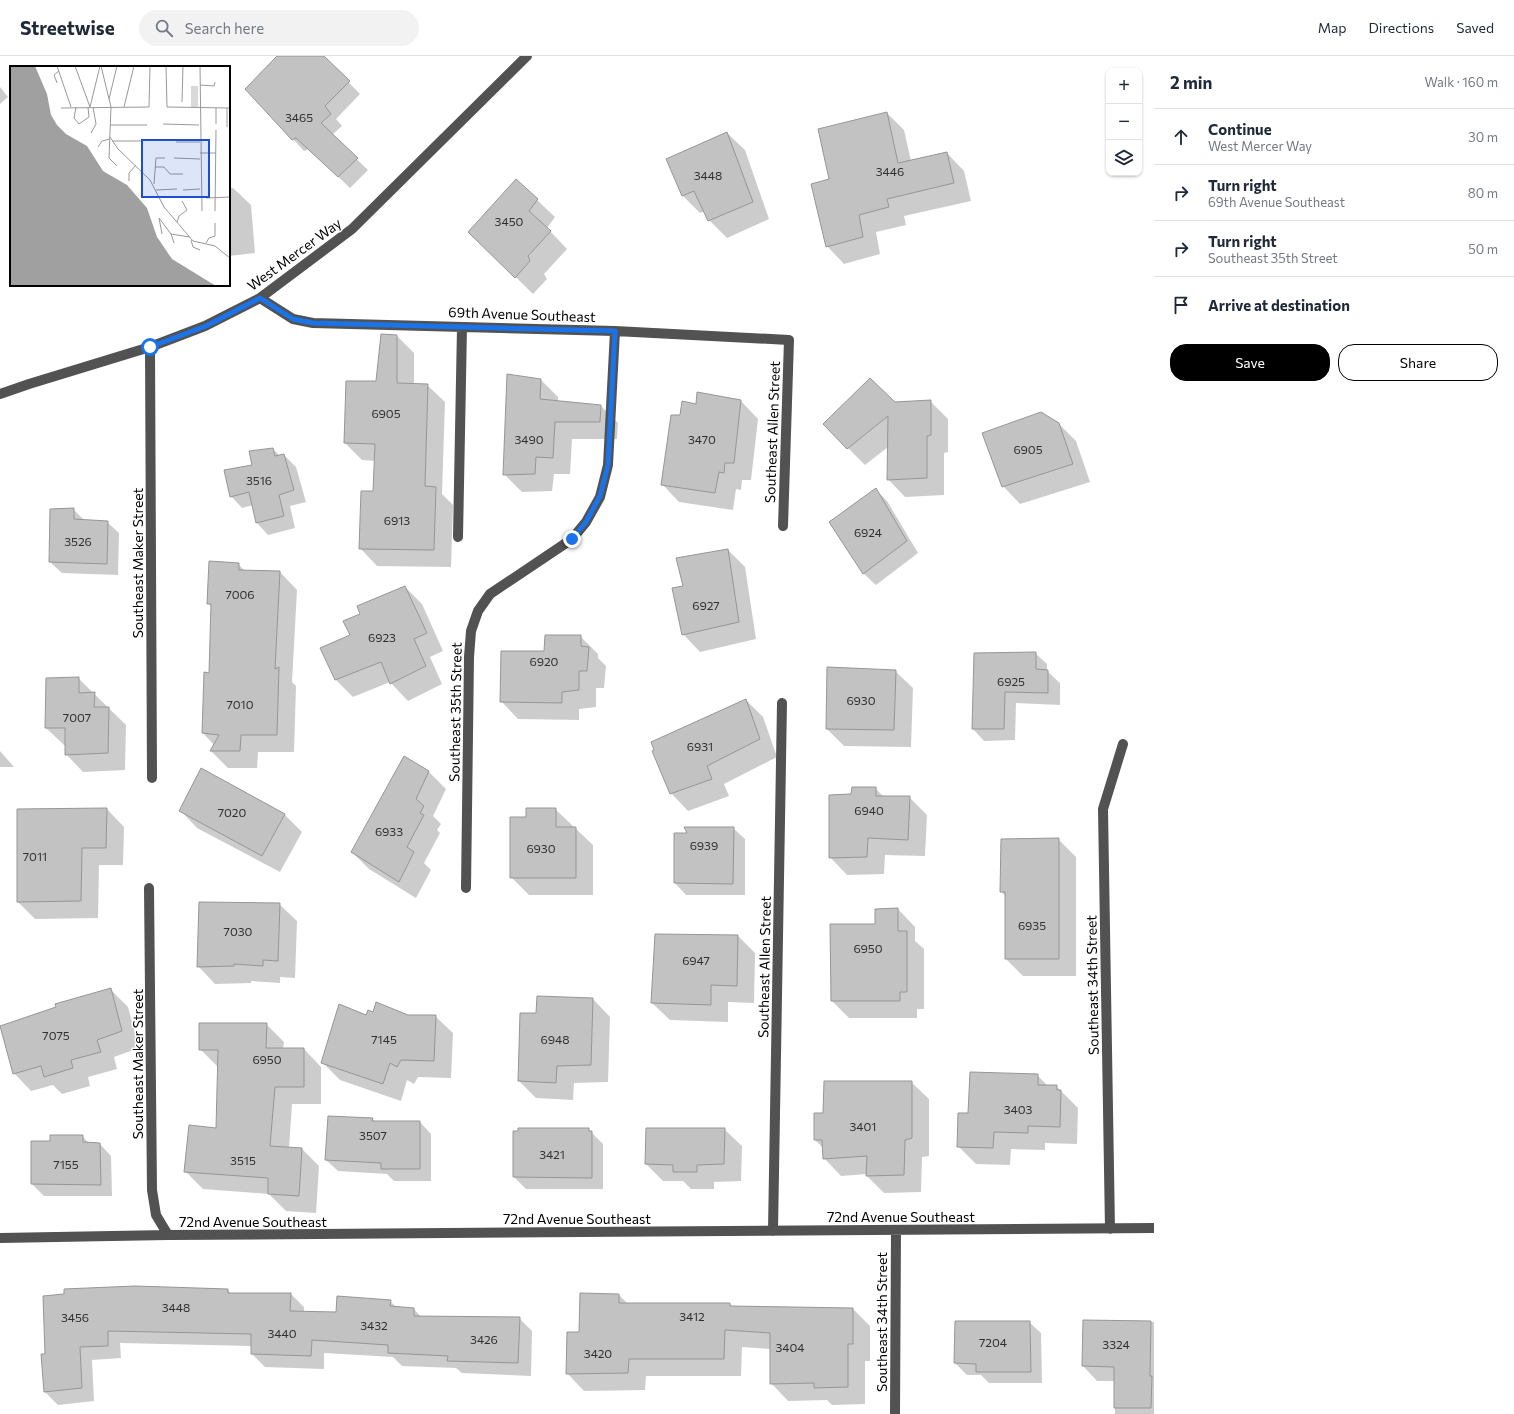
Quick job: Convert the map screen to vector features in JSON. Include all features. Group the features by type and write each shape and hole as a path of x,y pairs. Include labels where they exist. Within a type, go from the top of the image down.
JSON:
{"street":[{"name":"West Mercer Way","path":"0,394 150,347 206,326 260,298 352,229 527,56"},
{"name":"69th Avenue Southeast","path":"260,298 293,319 313,323 615,331 789,340"},
{"path":"458,536 462,327"},
{"name":"Southeast 35th Street","path":"466,888 469,657 471,631 478,610 490,594 572,539 586,522 600,496 608,465 615,331"},
{"name":"Southeast Allen Street","path":"783,526 789,340"},
{"name":"Southeast Maker Street","path":"150,347 152,778"},
{"name":"Southeast Allen Street","path":"774,1231 782,703"},
{"name":"Southeast 34th Street","path":"1110,1228 1103,809 1123,744"},
{"name":"Southeast Maker Street","path":"149,888 152,1190 156,1215 168,1235"},
{"name":"72nd Avenue Southeast","path":"0,1238 168,1235 1154,1228"},
{"name":"Southeast 34th Street","path":"895,1414 896,1230"}],"building":[{"path":"277,56 324,56 350,81 325,106 331,114 321,123 358,158 338,177 296,138 292,140 245,89"},
{"path":"887,112 898,163 947,152 954,183 887,199 889,207 859,215 863,237 826,247 811,184 829,179 818,129"},
{"path":"727,132 753,202 708,221 694,191 682,196 666,159"},
{"path":"516,179 538,199 529,211 551,231 528,256 530,261 515,278 468,232"},
{"path":"381,334 397,335 397,383 428,384 425,486 436,487 434,550 359,549 361,491 373,491 375,444 344,443 346,381 376,381"},
{"path":"507,374 541,379 540,399 601,405 600,422 555,422 553,458 536,457 535,474 503,475"},
{"path":"870,378 895,402 931,400 931,435 927,436 927,478 887,480 888,416 847,449 823,424"},
{"path":"697,392 741,400 734,463 725,463 724,473 719,472 715,493 661,485 671,415 680,415 682,401 696,404"},
{"path":"1041,412 1059,423 1073,464 1002,487 982,433"},
{"path":"273,448 275,456 284,454 294,490 279,495 284,516 256,523 249,492 230,497 224,470 252,465 249,451"},
{"path":"876,488 907,541 863,574 829,522"},
{"path":"74,508 74,519 108,521 107,564 49,562 50,509"},
{"path":"728,549 739,622 682,635 672,588 683,586 676,558"},
{"path":"209,561 239,563 239,570 280,571 275,669 279,667 277,735 241,735 240,751 210,751 219,735 202,733 204,672 209,673 211,604 207,604"},
{"path":"405,586 427,633 414,639 426,666 390,684 381,662 335,680 320,648 350,635 343,621 360,614 357,606"},
{"path":"545,635 581,635 581,646 589,647 587,671 579,671 579,690 562,692 562,703 500,702 501,651 544,651"},
{"path":"1036,652 1036,669 1048,670 1048,693 1005,692 1004,729 972,729 974,653"},
{"path":"827,667 896,670 894,730 826,729"},
{"path":"79,677 79,693 95,692 94,707 109,707 108,753 65,755 65,728 45,728 46,678"},
{"path":"746,699 760,739 707,766 712,779 670,794 652,751 654,750 651,742"},
{"path":"404,756 429,771 416,799 424,806 420,813 424,815 407,847 414,852 399,882 351,852"},
{"path":"201,768 285,814 262,856 179,811"},
{"path":"852,787 876,787 876,796 910,796 908,840 868,838 867,857 829,858 829,795 851,794"},
{"path":"107,808 106,848 82,848 81,901 17,902 17,809"},
{"path":"526,808 556,808 556,827 576,827 576,878 510,878 510,817 526,817"},
{"path":"684,827 734,827 733,884 674,883 674,833 687,833"},
{"path":"1059,838 1059,959 1005,959 1005,892 1000,892 1001,839"},
{"path":"199,902 280,903 278,961 263,960 263,966 234,964 234,966 197,967"},
{"path":"898,908 898,931 907,931 907,992 900,992 900,1001 831,1001 830,924 875,924 875,909"},
{"path":"655,934 738,935 737,986 711,985 711,1005 651,1003"},
{"path":"111,988 122,1031 97,1040 101,1052 71,1060 73,1068 44,1077 41,1066 13,1074 0,1026 56,1007 55,1004"},
{"path":"537,996 593,998 591,1065 557,1066 556,1083 518,1081 520,1013 536,1013"},
{"path":"376,1002 408,1015 436,1015 434,1061 401,1060 397,1067 390,1063 383,1084 321,1063 339,1004 366,1015 368,1010 373,1012"},
{"path":"199,1023 267,1023 266,1048 304,1048 304,1087 275,1087 270,1146 302,1148 299,1196 268,1194 268,1178 184,1172 189,1125 216,1128 218,1050 199,1050"},
{"path":"970,1072 1038,1074 1038,1085 1057,1085 1057,1090 1061,1090 1060,1127 1028,1126 1028,1133 994,1132 993,1148 957,1147 958,1113 968,1113"},
{"path":"824,1081 912,1081 912,1138 905,1140 904,1175 866,1176 867,1156 823,1159 822,1140 814,1140 814,1113 823,1113"},
{"path":"328,1116 373,1118 372,1121 420,1121 420,1169 381,1169 381,1163 325,1160"},
{"path":"518,1128 589,1128 589,1131 592,1131 592,1178 513,1177 513,1131 518,1131"},
{"path":"646,1128 725,1128 724,1164 697,1165 697,1172 673,1172 673,1165 645,1164"},
{"path":"50,1135 83,1135 83,1142 100,1143 101,1185 31,1184 31,1141 50,1141"},
{"path":"135,1286 228,1289 228,1293 291,1293 290,1311 336,1312 337,1296 391,1300 390,1306 414,1308 414,1316 520,1317 518,1363 447,1361 448,1356 388,1353 388,1345 312,1340 311,1356 251,1354 251,1334 108,1331 108,1346 80,1347 82,1388 44,1392 41,1354 45,1354 43,1296 64,1294 64,1289"},
{"path":"580,1293 619,1294 619,1303 730,1303 730,1306 853,1308 853,1344 848,1344 848,1387 814,1388 814,1383 770,1384 770,1333 725,1330 724,1359 629,1359 628,1373 566,1374 567,1332 579,1332"},
{"path":"1083,1320 1151,1321 1151,1408 1114,1408 1114,1367 1082,1366"},
{"path":"955,1321 1030,1321 1031,1372 976,1372 976,1364 954,1363"}],"route":[{"path":"150,347 206,326 260,298 293,319 313,323 615,331 608,465 600,496 586,522 572,539"}]}
